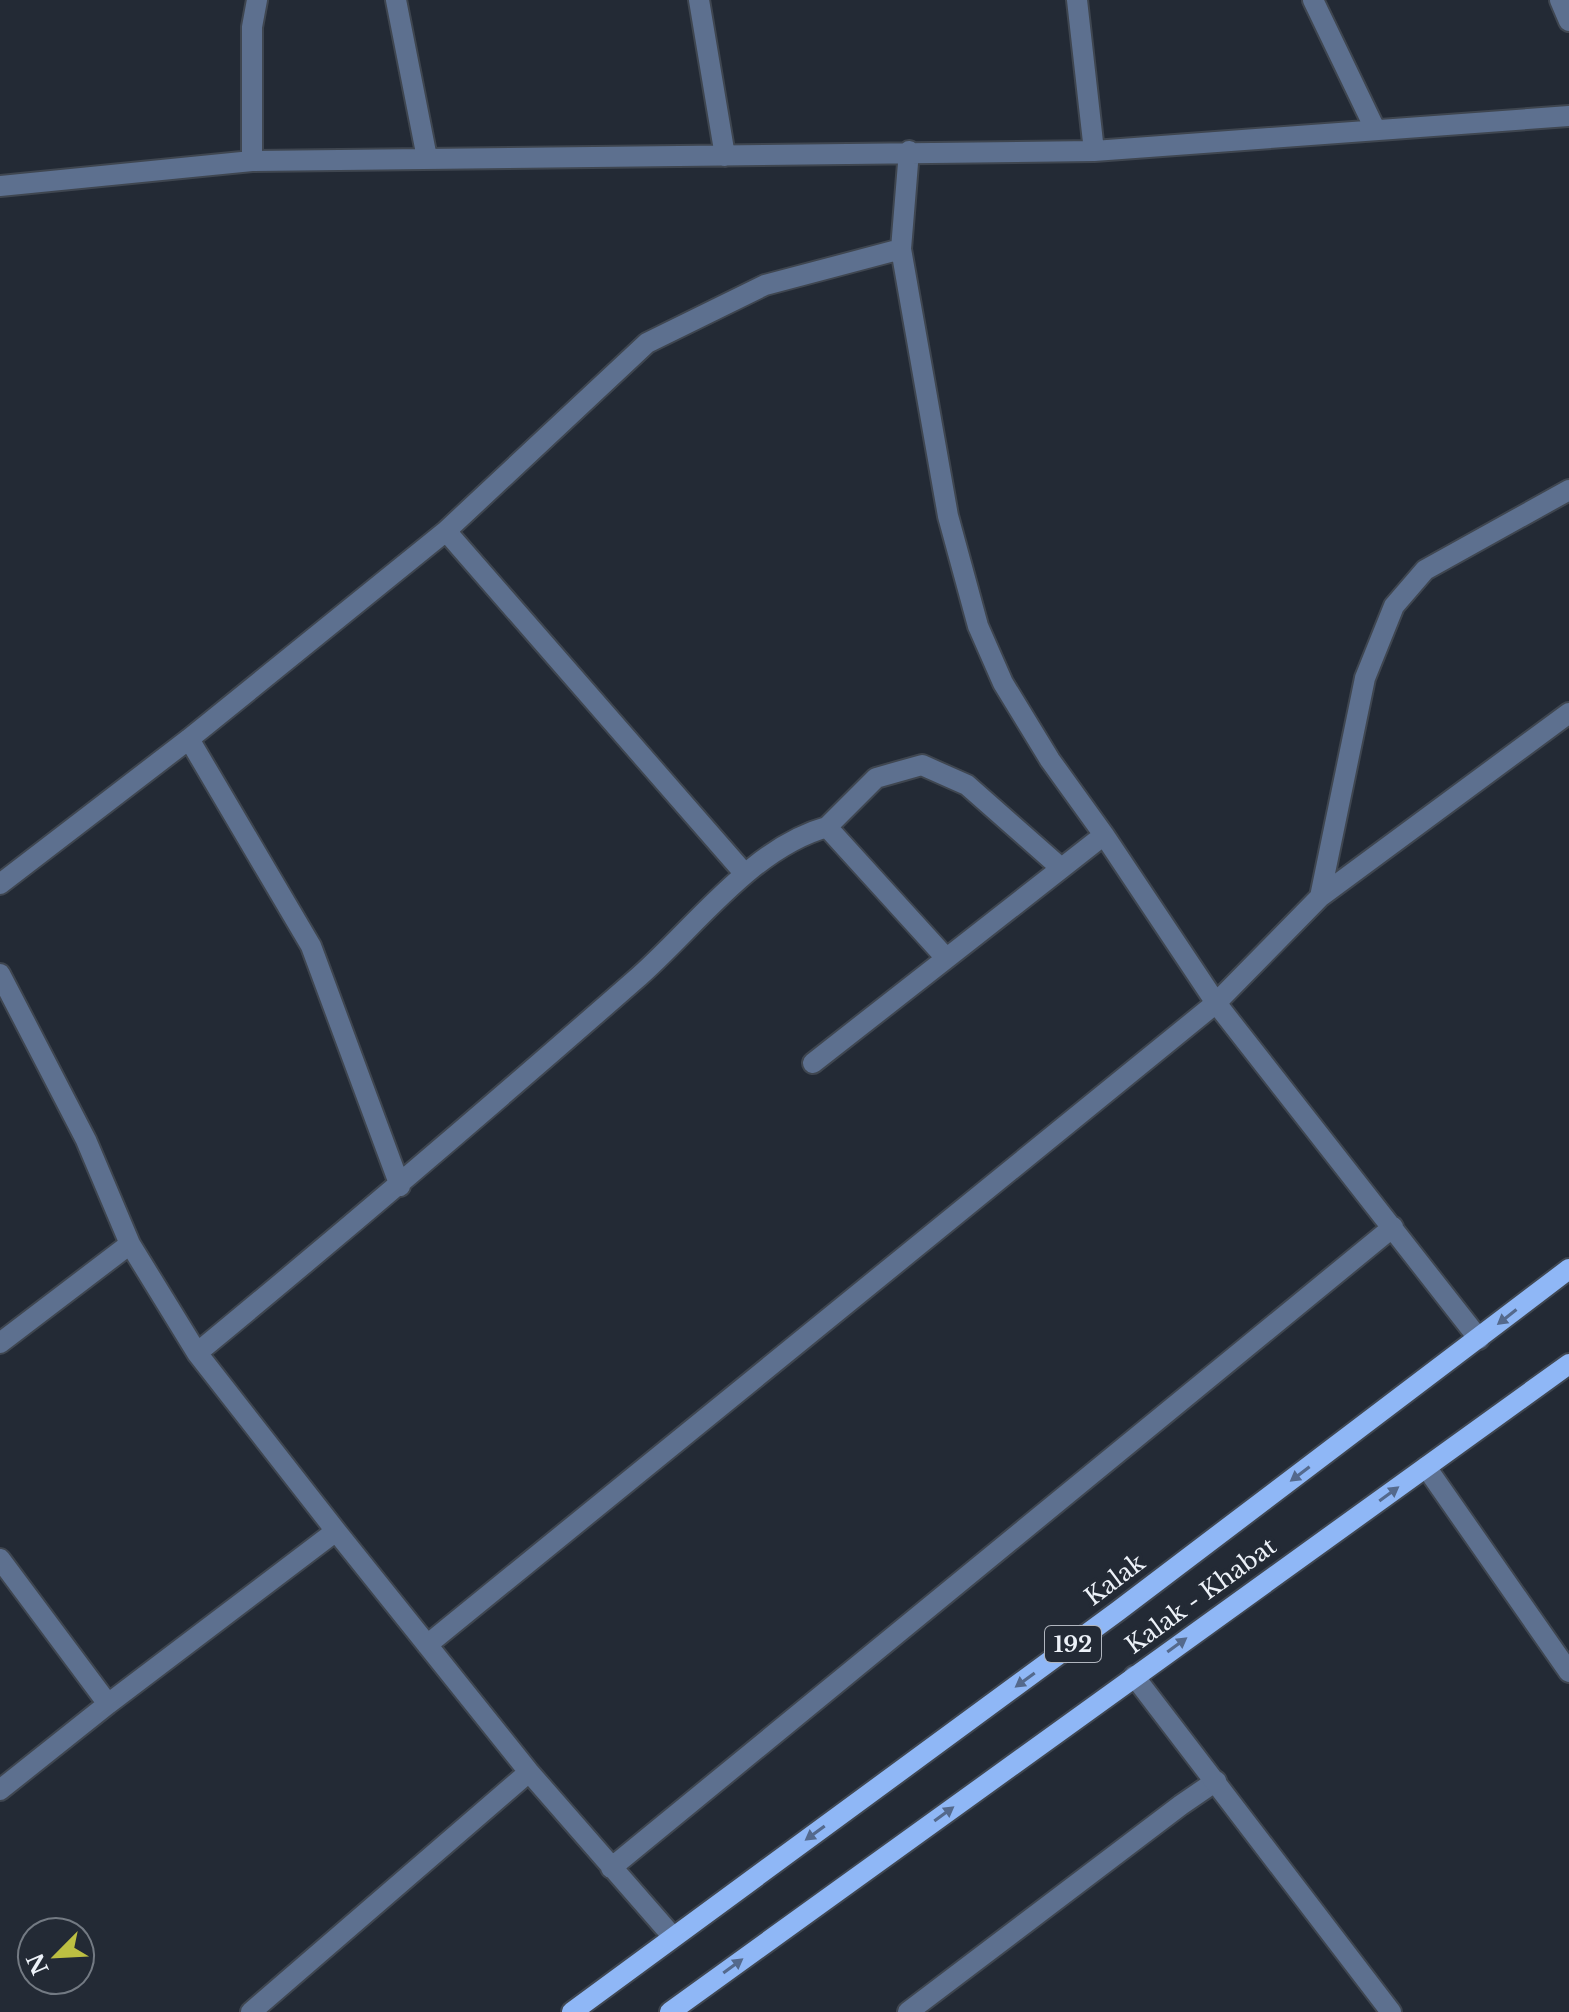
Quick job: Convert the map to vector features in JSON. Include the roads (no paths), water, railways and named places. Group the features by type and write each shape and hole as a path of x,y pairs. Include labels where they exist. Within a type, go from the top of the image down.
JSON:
{"main road":[{"name":"Kalak","path":"572,2012 1105,1621 1569,1269"},
{"name":"Kalak - Khabat","path":"670,2012 1569,1364"}],"street":[{"path":"252,161 252,27 257,0"},
{"path":"396,0 427,158"},
{"path":"699,0 725,156"},
{"path":"1077,0 1094,151"},
{"path":"1313,0 1375,129"},
{"path":"1560,0 1569,21"},
{"path":"0,186 252,161 1094,151 1569,116"},
{"path":"909,151 901,249 948,516 978,626 1003,683 1050,760 1216,1003 1479,1339"},
{"path":"0,884 189,739 446,531 647,343 765,285 901,249"},
{"path":"1320,897 1365,678 1394,606 1425,570 1569,490"},
{"path":"446,531 745,874"},
{"path":"427,1645 1216,1003 1320,897 1569,713"},
{"path":"189,739 311,946 400,1186"},
{"path":"197,1353 400,1186 658,960 745,874 804,833 827,827 876,778 922,765 967,785 1061,868"},
{"path":"827,827 946,958"},
{"path":"813,1063 1104,835"},
{"path":"1,980 86,1140 130,1244 197,1353 529,1772 673,1937"},
{"path":"611,1868 1393,1227"},
{"path":"0,1343 130,1244"},
{"path":"1426,1467 1569,1672"},
{"path":"0,1790 336,1531"},
{"path":"0,1559 108,1704"},
{"path":"1134,1676 1391,2012"},
{"path":"251,2012 529,1772"},
{"path":"908,2012 1216,1781"}]}
